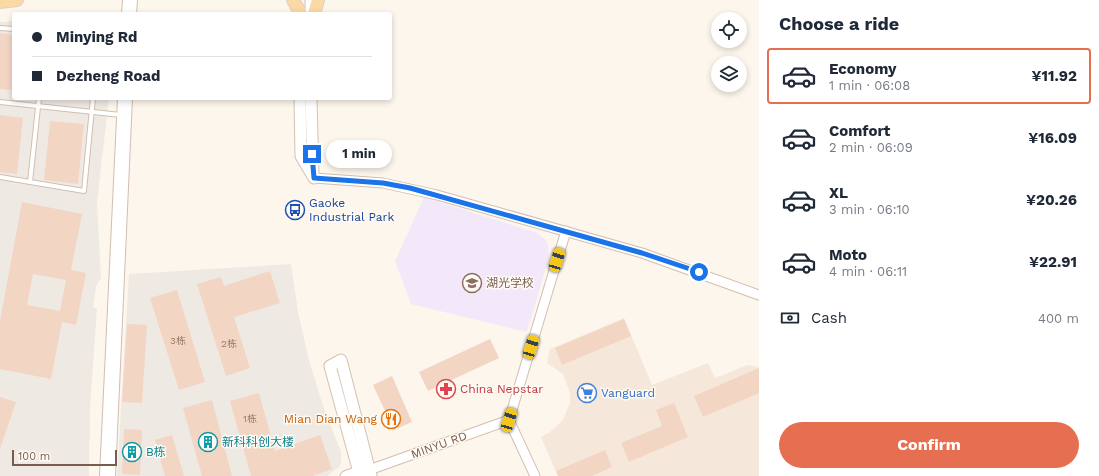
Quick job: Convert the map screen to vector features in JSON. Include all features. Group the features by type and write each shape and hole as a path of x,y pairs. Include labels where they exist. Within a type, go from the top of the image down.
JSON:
{"main road":[{"path":"0,2 17,0"},
{"path":"293,0 300,12"},
{"path":"301,0 301,12"},
{"path":"311,0 311,12"},
{"path":"315,12 318,0"},
{"path":"300,100 301,156 314,178"},
{"path":"311,100 314,178"},
{"path":"341,360 364,474 330,366 341,360"}],"street":[{"path":"126,0 126,12"},
{"path":"132,12 133,0"},
{"path":"104,476 122,100"},
{"path":"111,476 128,100"},
{"path":"314,178 377,182 410,188 672,262 759,295"},
{"path":"534,476 509,420 566,231"},
{"name":"MINYU RD","path":"344,476 364,474 509,420"}],"lane":[{"path":"0,28 12,29"},
{"path":"30,182 39,100"},
{"path":"0,177 84,191 94,100"},
{"path":"0,102 121,115"}],"shaded area":[{"path":"12,21 12,100 109,100 97,202 101,278 96,286 93,308 97,308 90,408 89,476 0,476 0,22"},
{"name":"湖光学校","path":"424,197 537,233 545,239 548,245 549,257 527,332 411,304 395,261"},
{"path":"291,264 298,312 309,360 323,406 341,452 341,463 339,467 327,476 117,476 129,274"},
{"path":"624,318 652,385 708,363 715,378 748,365 759,367 759,476 558,476 541,437 550,432 563,420 570,403 570,393 563,374 547,363 550,349"}],"building":[{"path":"0,33 12,35 12,90 0,89"},
{"path":"0,115 23,118 17,174 0,172"},
{"path":"50,121 84,124 78,184 44,180"},
{"path":"22,202 82,214 71,270 86,273 76,325 62,322 51,379 0,369 0,321","holes":["33,274 66,280 60,311 27,305"]},
{"path":"270,271 280,303 234,317 250,368 226,376 197,284 221,277 224,286"},
{"path":"177,290 205,382 179,390 150,298"},
{"path":"624,319 631,336 562,365 555,348"},
{"path":"127,324 147,325 142,403 122,402"},
{"path":"490,339 499,358 428,391 419,372"},
{"path":"759,368 759,393 703,417 694,396"},
{"path":"392,376 412,422 394,430 373,385"},
{"path":"259,393 275,451 320,435 332,469 312,476 251,476 230,401"},
{"path":"0,397 16,402 0,449"},
{"name":"新科科创大楼","path":"212,400 232,476 202,476 183,408"},
{"path":"674,403 688,437 629,462 621,443 662,426 656,410"},
{"name":"B栋","path":"124,429 142,430 140,475 122,474"},
{"path":"172,435 184,476 165,476 155,440"},
{"path":"605,450 612,467 592,476 558,476 556,471"}],"place":[{"name":"Gaoke Industrial Park","path":"295,210"},
{"name":"湖光学校","path":"472,283"},
{"name":"China Nepstar","path":"446,389"},
{"name":"Vanguard","path":"587,393"},
{"name":"Mian Dian Wang","path":"391,419"},
{"name":"新科科创大楼","path":"208,442"},
{"name":"B栋","path":"132,452"}],"route":[{"path":"312,154 314,178 383,183 410,188 642,253 699,272"}]}
